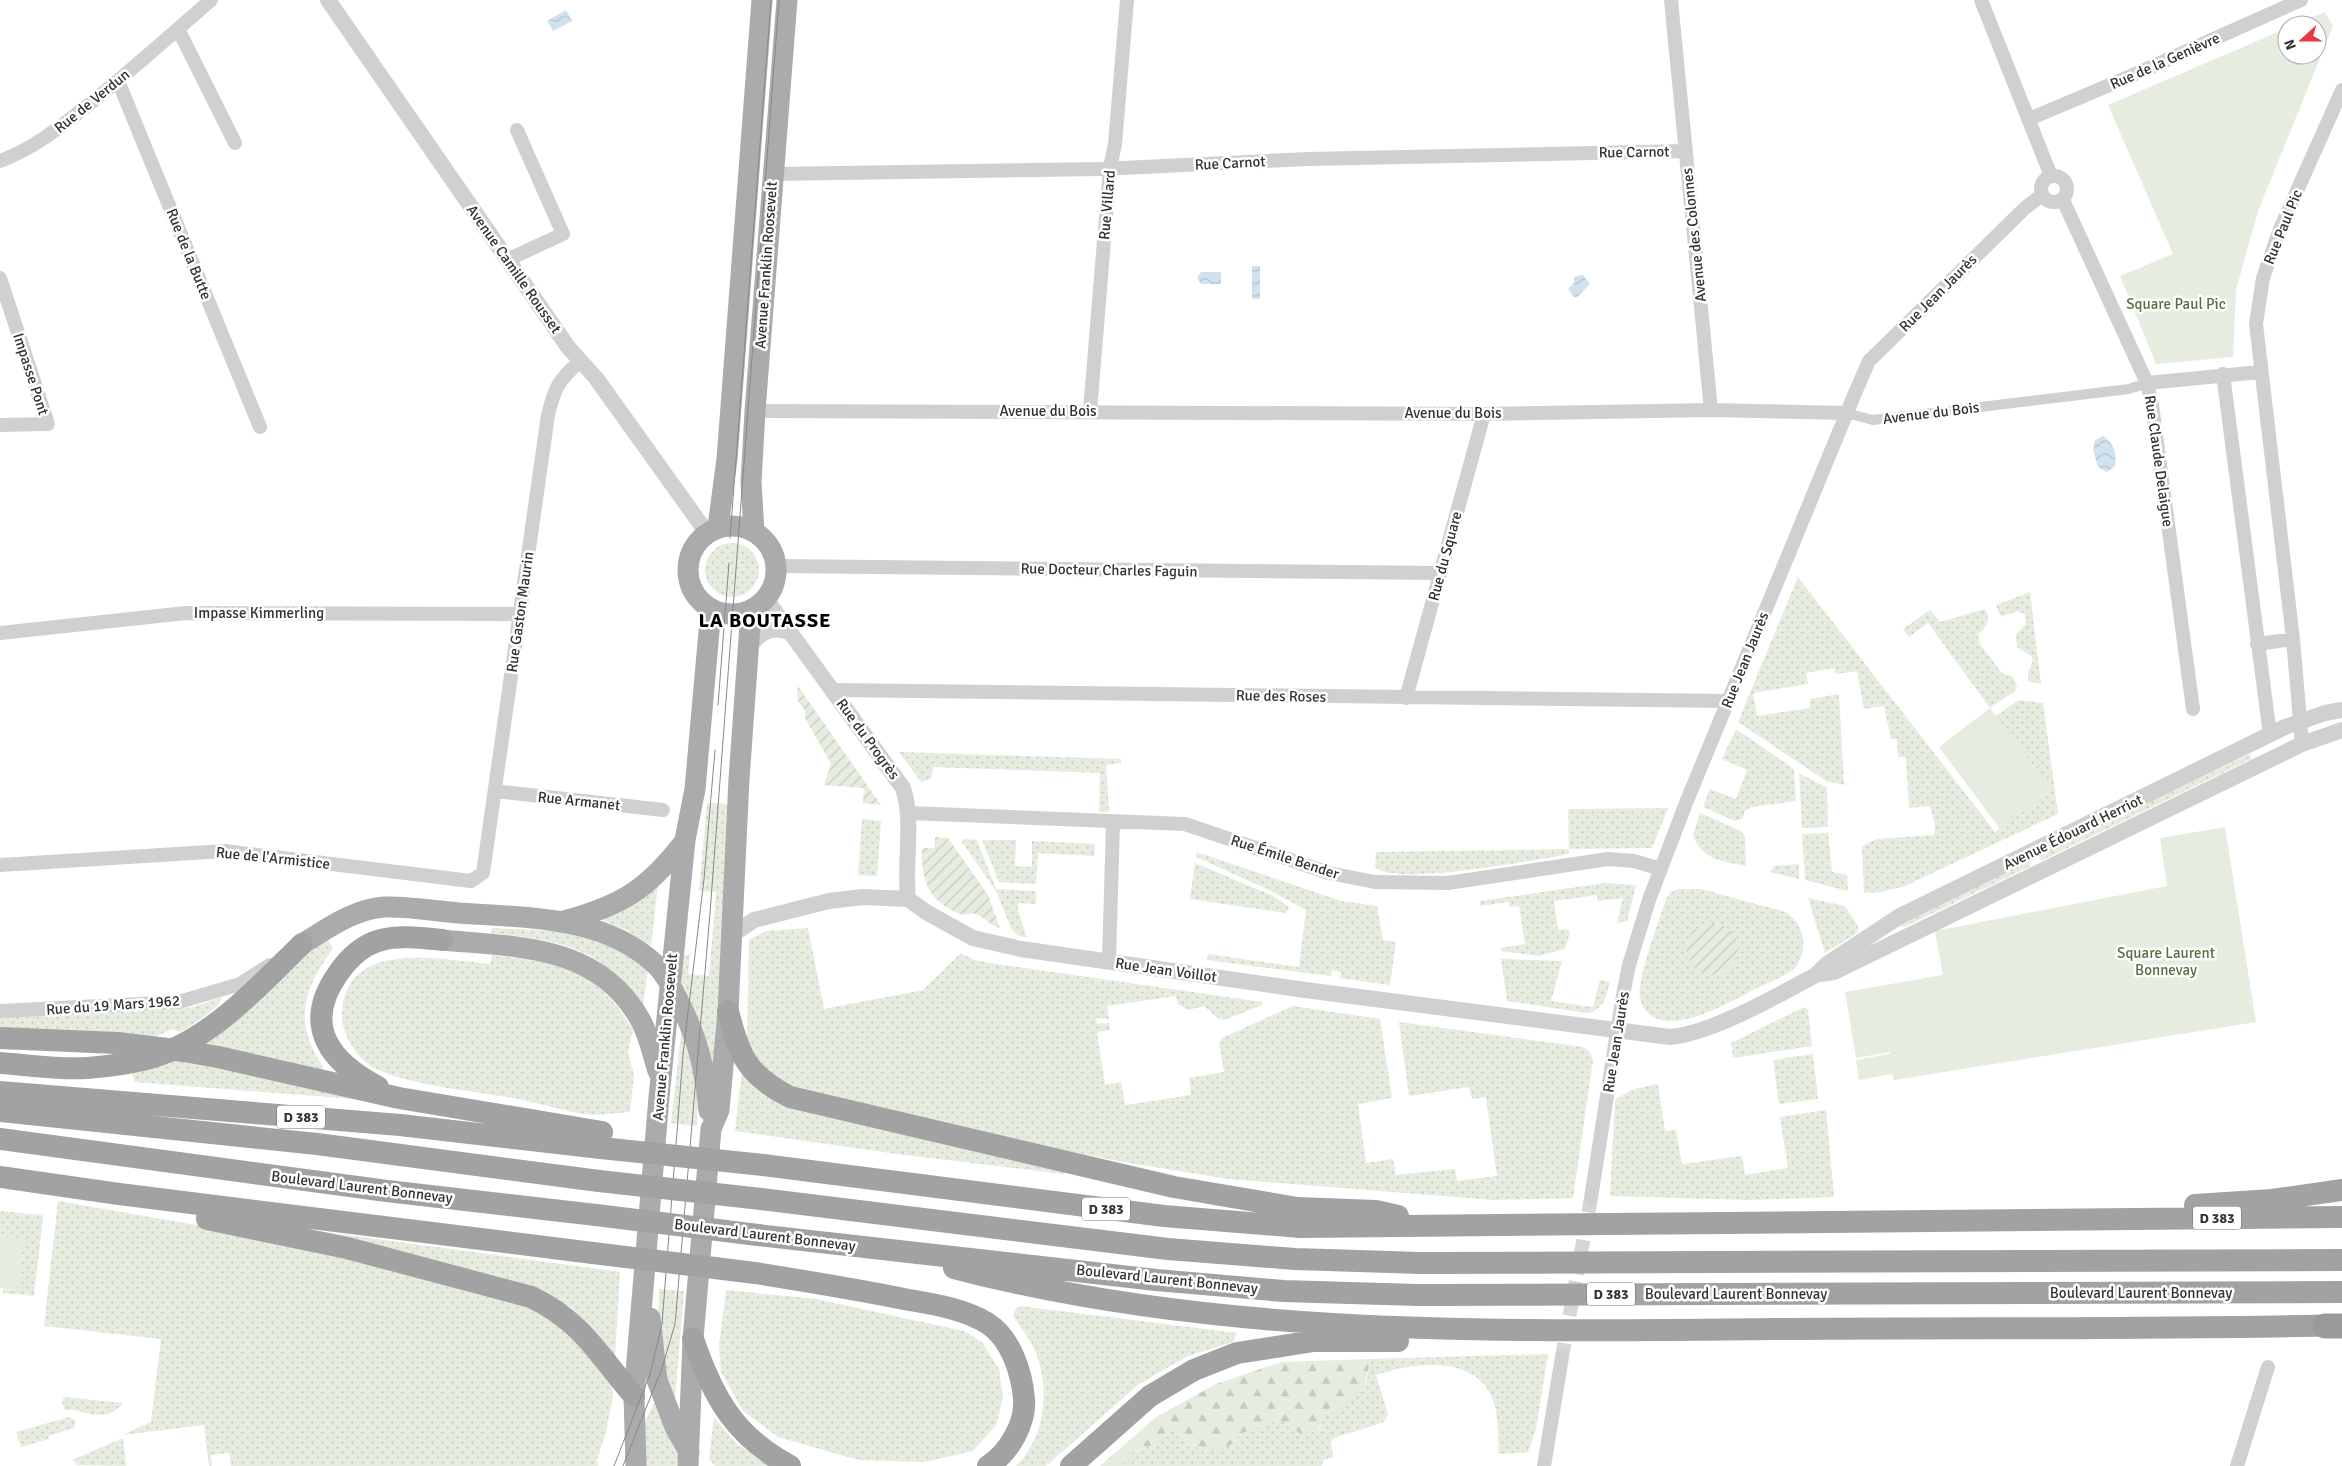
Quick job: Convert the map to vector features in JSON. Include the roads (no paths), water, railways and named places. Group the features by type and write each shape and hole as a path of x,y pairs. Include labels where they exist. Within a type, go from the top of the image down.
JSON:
{"highway":[{"path":"399,1098 344,1067 329,1049 320,1017 326,991 349,958 380,940 416,937 442,940"},
{"path":"0,1063 85,1068 118,1065 162,1054 196,1036 229,1014 302,944"},
{"path":"728,1011 736,1044 752,1071 768,1086 790,1097 1174,1187 1297,1208 1376,1211 1451,1226"},
{"path":"0,1038 117,1043 184,1050 399,1098 602,1140"},
{"name":"D 383","path":"0,1092 602,1140 683,1156 763,1164 1164,1216 1300,1227 2342,1217"},
{"path":"0,1111 317,1144 599,1181 1168,1249 1295,1259 1421,1263 2342,1260"},
{"name":"Boulevard Laurent Bonnevay","path":"0,1139 387,1191 758,1235 1166,1280 1283,1290 1398,1294 2342,1292"},
{"path":"0,1178 755,1274 852,1288 951,1308 989,1324 1008,1345 1023,1379 1025,1410 1016,1435 994,1462 988,1466"},
{"path":"2092,1219 2174,1208 2272,1200 2342,1190"},
{"path":"119,1194 210,1220 330,1244 532,1297 553,1307 573,1322 634,1396"},
{"path":"883,1249 1022,1286 1159,1307 1293,1322 1418,1328 2338,1327"},
{"path":"1071,1466 1150,1396 1194,1370 1237,1353 1314,1341 1508,1342 1679,1329"},
{"path":"693,1339 702,1366 719,1400 739,1429 770,1455 790,1466"}],"main road":[{"name":"Avenue Franklin Roosevelt","path":"636,1466 634,1396 660,1079 685,840 695,789 710,609 699,600 691,587 687,572 693,550 713,530 727,460 762,0"},
{"name":"Avenue Franklin Roosevelt","path":"754,531 751,482 755,411 787,0"},
{"path":"711,1129 719,1110 728,1011 748,648 759,605 775,584 777,566 770,546 754,531 739,525 713,530"},
{"path":"710,609 732,615 759,605"},
{"path":"564,921 600,909 636,893 664,869 685,840"},
{"path":"302,944 345,918 383,907 564,921 597,931 630,946 654,964 670,983 698,1043 705,1071 711,1129 693,1339 693,1461"},
{"path":"442,940 534,949 560,955 587,966 611,984 638,1015 660,1079"},
{"path":"645,1265 657,1380 675,1427 693,1461"}],"street":[{"name":"Rue de Verdun","path":"0,161 22,153 62,126 118,81 211,0"},
{"name":"Avenue Camille Rousset","path":"328,0 507,260 580,361 596,378 713,530"},
{"name":"Rue Villard","path":"1090,411 1110,168 1115,144 1127,0"},
{"name":"Avenue des Colonnes","path":"1671,0 1711,410"},
{"path":"1981,0 2051,176"},
{"name":"Rue de la Genièvre","path":"2029,119 2301,0"},
{"path":"178,29 235,143"},
{"name":"Rue de la Butte","path":"118,81 260,427"},
{"name":"Rue Paul Pic","path":"2302,744 2293,638 2260,372 2256,324 2262,278 2280,229 2342,90"},
{"path":"507,260 563,234 517,130"},
{"name":"Rue Carnot","path":"773,174 1110,168 1308,159 1686,151"},
{"path":"2051,176 2061,178 2067,184 2067,193 2063,200 2050,202 2042,195 2042,184 2051,176"},
{"name":"Rue Jean Jaurès","path":"1591,1198 1629,965 1661,869 1686,803 1846,413 1870,361 2025,208 2042,195"},
{"name":"Rue Claude Delaigue","path":"2063,200 2146,383 2152,405 2193,709"},
{"name":"Impasse Pont","path":"0,278 48,424 0,425"},
{"name":"Rue Gaston Maurin","path":"483,873 548,415 555,387 565,374 580,361"},
{"path":"2146,383 2222,374 2260,372"},
{"path":"2222,374 2270,735"},
{"name":"Avenue du Bois","path":"755,411 1484,414 1711,410 1846,413 1873,420 2129,389 2146,383"},
{"name":"Rue du Square","path":"1406,698 1484,414"},
{"name":"Rue Docteur Charles Faguin","path":"777,566 1440,574"},
{"name":"Rue du Progrès","path":"759,605 789,632 903,788 908,813 906,877 908,899"},
{"name":"Impasse Kimmerling","path":"0,633 186,613 519,614"},
{"path":"748,648 754,640 771,629 781,629 789,632"},
{"path":"2257,644 2293,638"},
{"name":"Rue des Roses","path":"833,690 1729,701"},
{"name":"Avenue Édouard Herriot","path":"1816,975 1827,964 1900,916 2270,735 2301,721 2342,710"},
{"name":"Avenue Édouard Herriot","path":"1617,1030 1670,1037 1685,1036 1706,1029 1816,975 1834,972 2302,744 2342,730"},
{"name":"Rue Armanet","path":"495,791 663,810"},
{"name":"Rue Émile Bender","path":"908,813 1185,824 1329,873 1375,882 1448,883 1608,859 1634,861 1661,869"},
{"path":"1109,961 1113,822"},
{"name":"Rue de l'Armistice","path":"0,865 225,851 471,881 483,873"},
{"path":"733,934 754,920 829,901 863,897 908,899"},
{"name":"Rue Jean Voillot","path":"908,899 926,912 958,930 988,943 1305,990 1617,1030"},
{"name":"Rue du 19 Mars 1962","path":"0,1011 179,1002 240,984 302,944"},
{"path":"1544,1466 1562,1357"},
{"path":"2237,1466 2268,1367"}],"water":[{"path":"566,10 572,21 553,31 547,21"},
{"path":"1252,266 1260,266 1260,299 1252,299"},
{"path":"1201,272 1221,272 1221,284 1201,284 1197,278"},
{"path":"1583,275 1590,284 1577,297 1574,297 1568,289 1574,283 1574,277"},
{"path":"2103,436 2112,445 2116,457 2115,466 2107,472 2098,467 2093,450 2095,440"}],"tunnel":[{"path":"1562,1357 1591,1198"}],"tram line":[{"path":"730,538 771,0"},
{"path":"623,1466 662,1368 675,1324 710,913 779,0"},
{"path":"718,705 729,563"},
{"path":"614,1466 650,1374 662,1324 683,1055 704,879 715,750"}],"district":[{"name":"LA BOUTASSE","path":"765,620"}],"park label":[{"name":"Square Paul Pic","path":"2176,304"},
{"name":"Square Laurent Bonnevay","path":"2166,962"}]}
